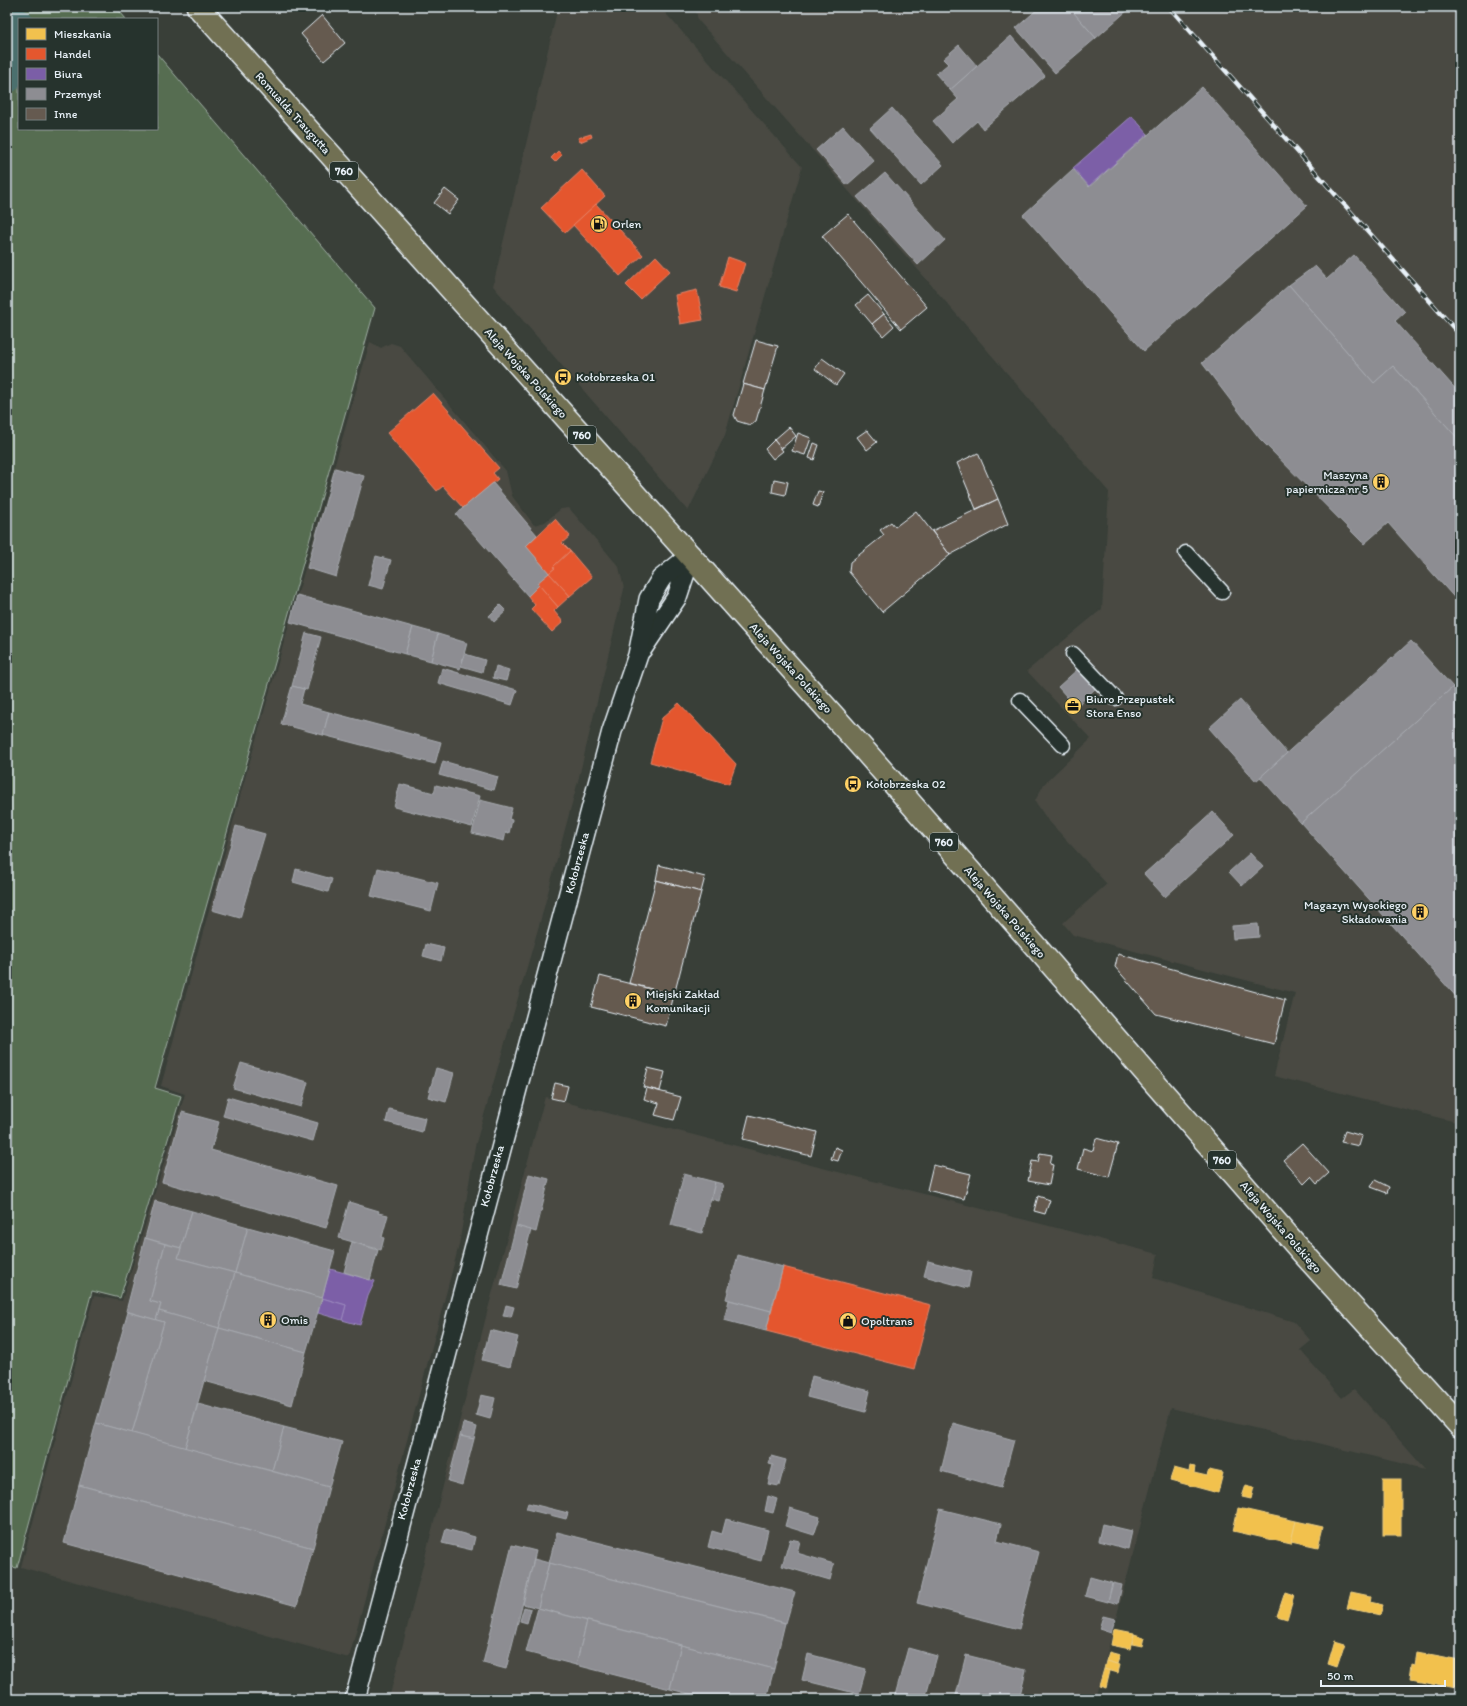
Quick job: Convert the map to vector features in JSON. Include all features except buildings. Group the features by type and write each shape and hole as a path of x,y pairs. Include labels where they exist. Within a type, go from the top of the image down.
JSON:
{"main road":[{"name":"Romualda Traugutta","path":"198,7 436,274"},
{"name":"Aleja Wojska Polskiego","path":"436,274 865,751 1303,1253 1460,1426"}],"street":[{"path":"1186,553 1222,592"},
{"name":"Kołobrzeska","path":"355,1699 482,1211 612,731 638,655 677,597 690,555"},
{"path":"1073,654 1115,698"},
{"path":"1020,700 1063,745"}],"shaded area":[{"path":"558,7 660,7 802,167 725,435 688,511 493,286"},
{"path":"695,7 1460,7 1460,1123 1274,1076 1295,993 1073,935 1063,923 1107,884 1047,819 1035,801 1044,784 1091,739 1027,671 1102,609 1109,492 921,273 698,20"},
{"path":"370,342 381,348 391,343 400,346 506,471 512,496 534,525 545,522 561,509 569,508 619,567 624,589 578,781 540,922 475,1146 459,1245 349,1658 21,1567 94,1296 122,1301 185,1094 161,1086 244,782"},
{"path":"545,1097 1158,1254 1153,1278 1294,1322 1311,1341 1300,1350 1342,1398 1354,1389 1425,1469 1171,1408 1095,1699 389,1699 488,1309"}],"green space":[{"path":"7,7 116,7 125,18 18,18 18,130 158,130 158,55 375,308 155,1088 181,1096 120,1298 92,1291 17,1568 7,1566"}],"waterway":[{"path":"7,78 18,28"}],"railway":[{"path":"1169,7 1460,335"}],"place":[{"name":"Orlen","path":"599,224"},
{"name":"Kołobrzeska 01","path":"563,377"},
{"name":"Maszyna papiernicza nr 5","path":"1381,482"},
{"name":"Biuro Przepustek Stora Enso","path":"1073,706"},
{"name":"Kołobrzeska 02","path":"853,784"},
{"name":"Magazyn Wysokiego Składowania","path":"1420,912"},
{"name":"Miejski Zakład Komunikacji","path":"633,1001"},
{"name":"Omis","path":"268,1320"},
{"name":"Opoltrans","path":"848,1321"}]}
